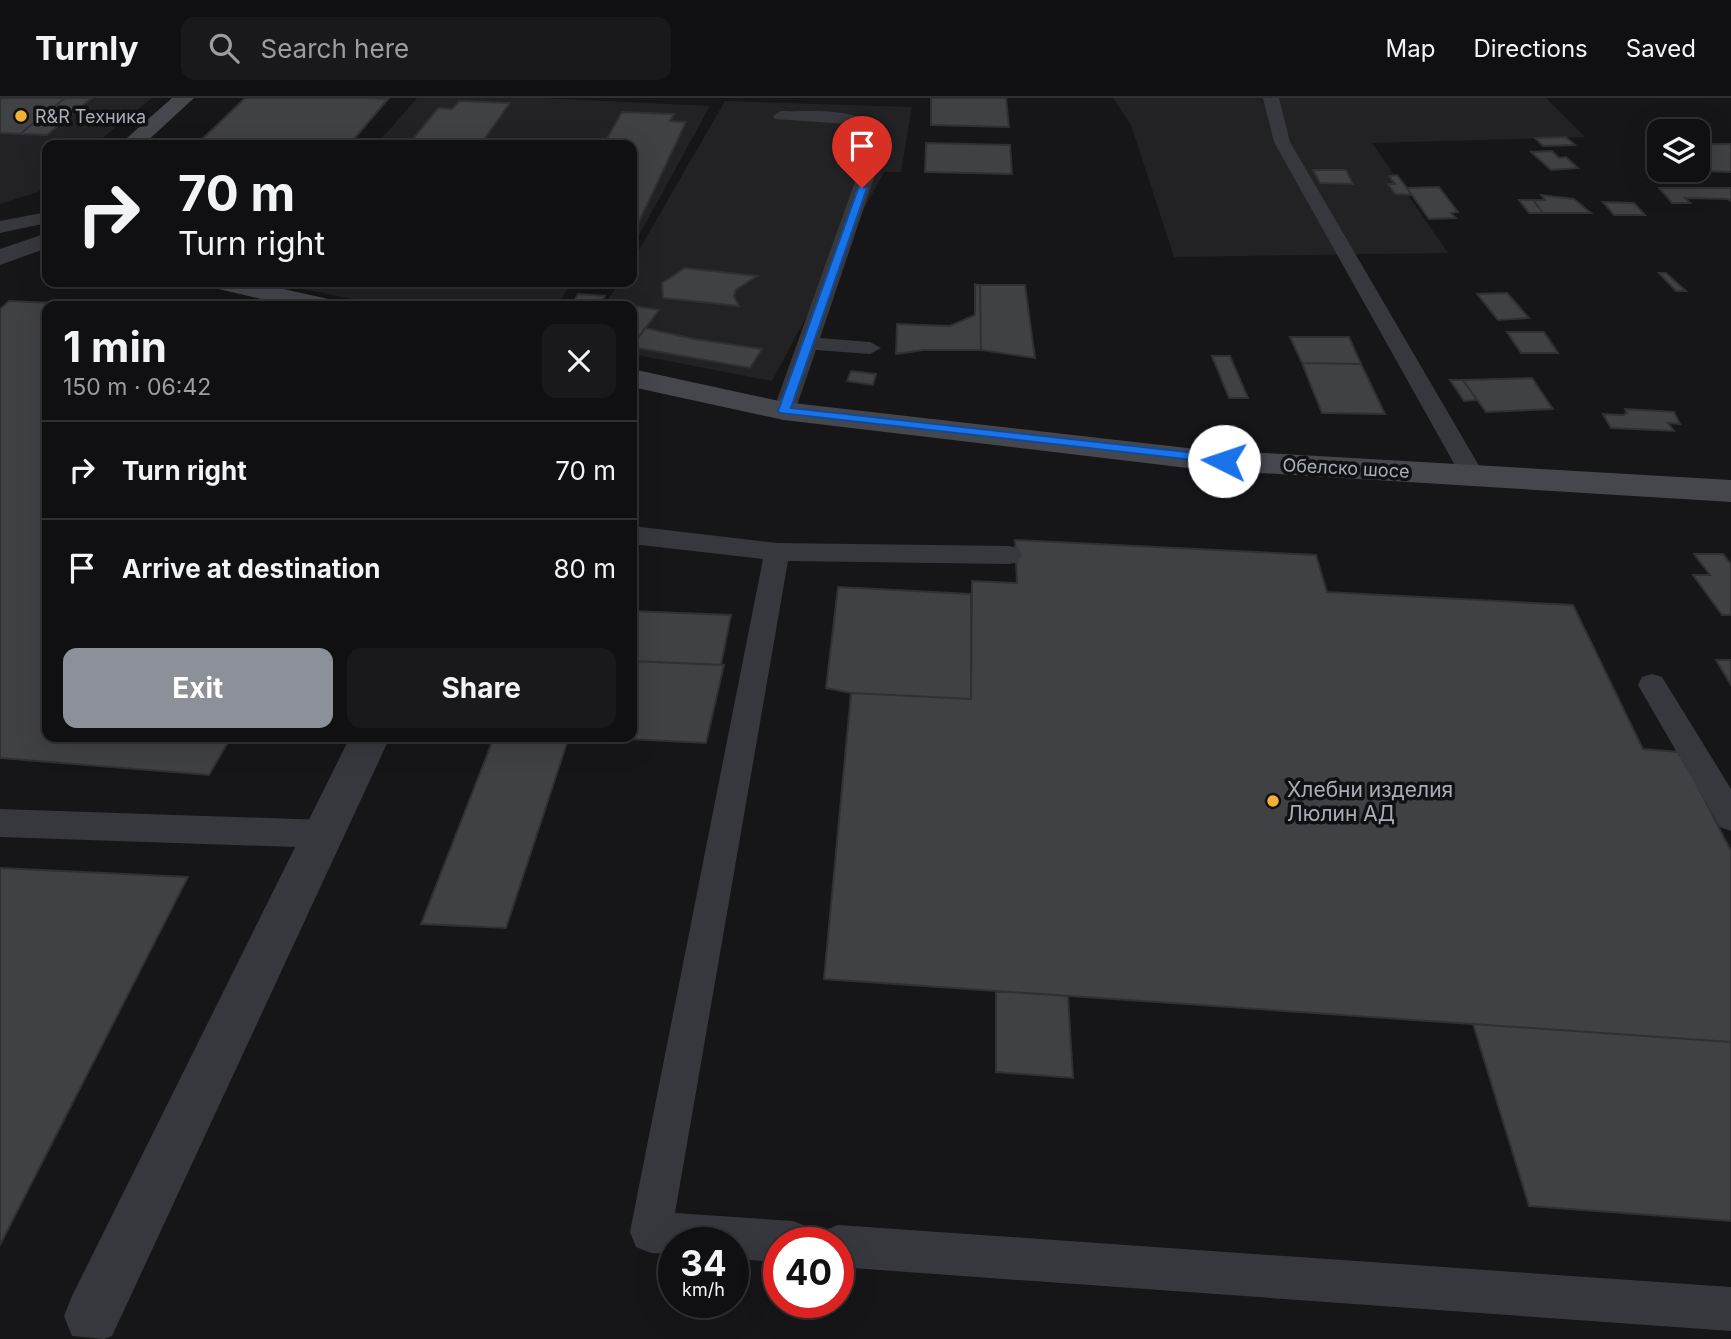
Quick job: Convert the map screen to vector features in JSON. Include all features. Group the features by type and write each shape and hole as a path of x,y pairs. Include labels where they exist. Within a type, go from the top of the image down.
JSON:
{"street":[{"path":"136,140 184,98"},
{"path":"0,257 42,242"},
{"path":"241,287 302,301"},
{"name":"Обелско шосе","path":"637,379 784,411 1196,459 1731,491"},
{"path":"92,1316 368,742"}],"lane":[{"path":"1271,98 1282,142 1473,476"},
{"path":"780,116 852,120 870,125 880,136 784,411"},
{"path":"0,227 42,219"},
{"path":"807,343 870,348"},
{"path":"637,536 777,552 1009,555"},
{"path":"763,1240 650,1232 777,552"},
{"path":"1652,685 1731,817"},
{"path":"0,823 324,834"},
{"path":"854,1247 1731,1309"}],"shaded area":[{"path":"0,98 152,98 100,140 42,140 42,188 0,204"},
{"path":"417,98 544,98 710,106 637,239 637,140 380,140"},
{"path":"1113,98 1546,98 1585,137 1372,143 1448,253 1174,257 1131,125"},
{"path":"725,101 912,107 901,172 884,172 772,381 637,355 637,301 607,301 616,287 637,287 637,253"},
{"path":"291,287 569,287 560,301 364,301"}],"building":[{"name":"R&R Техника","path":"0,98 65,98 20,134 0,133"},
{"path":"65,98 92,98 47,135 20,134"},
{"path":"245,98 388,99 353,140 201,140"},
{"path":"931,98 1006,98 1009,127 931,125"},
{"path":"459,101 510,103 484,140 412,140 438,108 452,109"},
{"path":"622,112 674,114 670,121 686,122 637,226 637,140 606,140"},
{"path":"1566,137 1575,145 1543,146 1535,138"},
{"path":"926,143 1010,145 1012,174 925,172"},
{"path":"1710,144 1731,144 1731,172 1710,171"},
{"path":"1552,151 1559,158 1566,157 1578,168 1551,170 1531,152"},
{"path":"1313,170 1346,170 1353,184 1320,183"},
{"path":"1397,175 1411,195 1395,194 1388,184 1395,184 1389,176"},
{"path":"1439,187 1458,212 1451,213 1456,218 1429,219 1407,188"},
{"path":"1659,188 1731,188 1731,201 1685,198 1690,203 1672,203"},
{"path":"1541,195 1574,199 1591,213 1543,213 1533,200 1545,200"},
{"path":"1519,200 1533,200 1543,213 1529,213"},
{"path":"1603,202 1634,203 1645,215 1614,215"},
{"path":"685,268 757,276 736,290 734,296 739,306 663,298 662,283"},
{"path":"1659,273 1666,273 1686,291 1676,291"},
{"path":"975,284 980,285 981,350 923,350 896,354 897,324 950,326 975,315"},
{"path":"980,285 1025,285 1035,358 981,350"},
{"path":"1507,293 1529,318 1498,320 1477,294"},
{"path":"578,294 605,296 602,301 574,301"},
{"path":"9,301 42,302 42,742 228,742 209,775 0,758 0,309"},
{"path":"637,306 659,310 637,339"},
{"path":"645,328 694,339 762,349 750,368 637,348 637,340"},
{"path":"1507,332 1544,332 1558,353 1521,353"},
{"path":"1290,337 1349,337 1361,364 1302,363"},
{"path":"1212,356 1230,356 1248,398 1229,398"},
{"path":"1302,363 1361,364 1385,414 1322,413"},
{"path":"851,371 876,374 873,385 847,381"},
{"path":"1532,378 1553,409 1486,412 1463,380"},
{"path":"1450,380 1463,380 1477,400 1464,401"},
{"path":"1625,409 1674,412 1680,424 1668,423 1674,431 1611,428 1603,414 1623,415 1627,413"},
{"name":"Хлебни изделия Люлин АД","path":"1015,540 1316,555 1327,592 1573,605 1643,749 1680,752 1731,851 1731,1042 824,979 851,693 971,699 972,581 1017,583"},
{"path":"1694,554 1723,554 1731,564 1731,615 1722,615 1693,575 1710,575"},
{"path":"838,587 971,594 971,699 851,693 826,688"},
{"path":"637,611 731,615 721,665 637,661"},
{"path":"1716,660 1731,660 1731,685"},
{"path":"637,661 724,665 706,743 637,739"},
{"path":"492,742 567,742 506,928 421,924"},
{"path":"0,868 188,877 0,1245"},
{"path":"996,991 1068,996 1073,1078 996,1072"},
{"path":"1473,1024 1731,1042 1731,1221 1529,1206"}],"place":[{"name":"R&R Техника","path":"21,116"},
{"name":"Хлебни изделия Люлин АД","path":"1273,801"}],"route":[{"path":"862,188 784,411 1224,461"}]}
